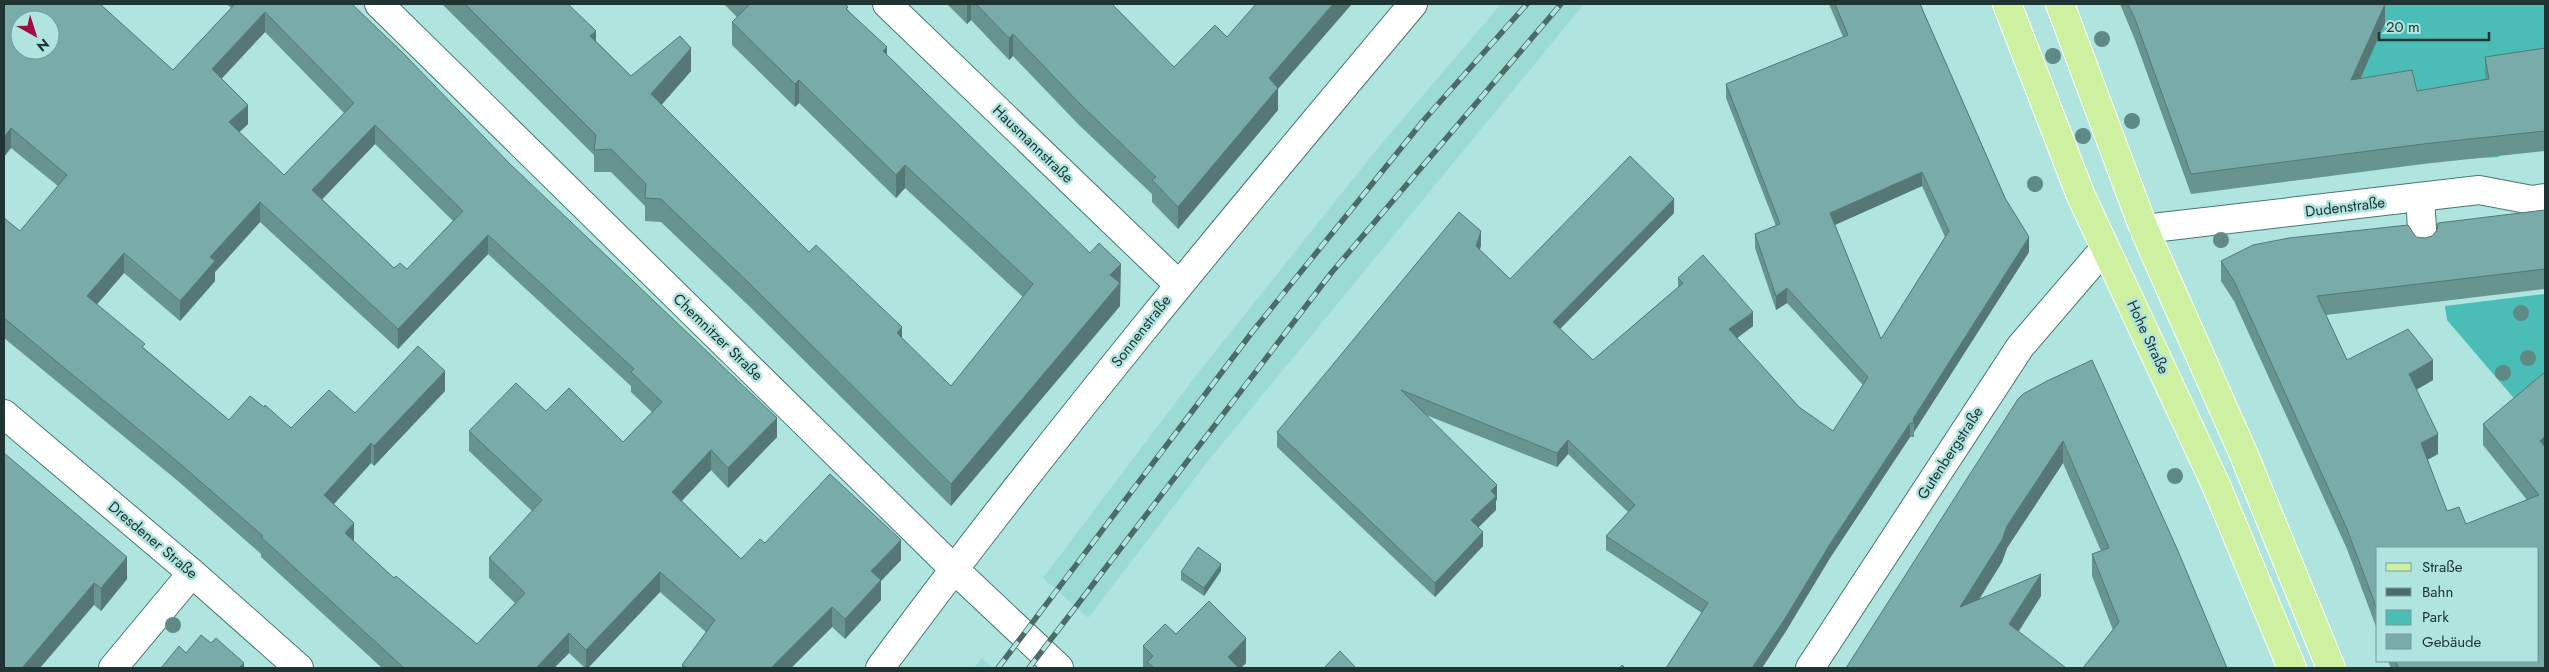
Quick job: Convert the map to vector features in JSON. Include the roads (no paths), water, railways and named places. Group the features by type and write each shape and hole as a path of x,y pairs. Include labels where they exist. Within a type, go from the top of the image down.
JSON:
{"main road":[{"name":"Hohe Straße","path":"2007,4 2081,196 2216,485 2292,668"},
{"path":"2060,4 2144,229 2244,454 2332,668"},
{"path":"2105,248 2144,229"}],"street":[{"name":"Chemnitzer Straße","path":"379,4 954,569 1059,668"},
{"name":"Hausmannstraße","path":"887,4 1178,284"},
{"name":"Sonnenstraße","path":"880,668 954,569 1178,284 1413,4"},
{"name":"Dudenstraße","path":"2144,229 2479,190 2520,198 2545,198"},
{"path":"2420,198 2423,244"},
{"name":"Gutenbergstraße","path":"1810,668 2020,347 2105,248"},
{"name":"Dresdener Straße","path":"4,414 192,573 299,668"},
{"path":"113,668 192,573"}],"railway":[{"path":"998,668 1253,331 1423,121 1527,4"},
{"path":"1029,668 1332,272 1561,4"}]}
